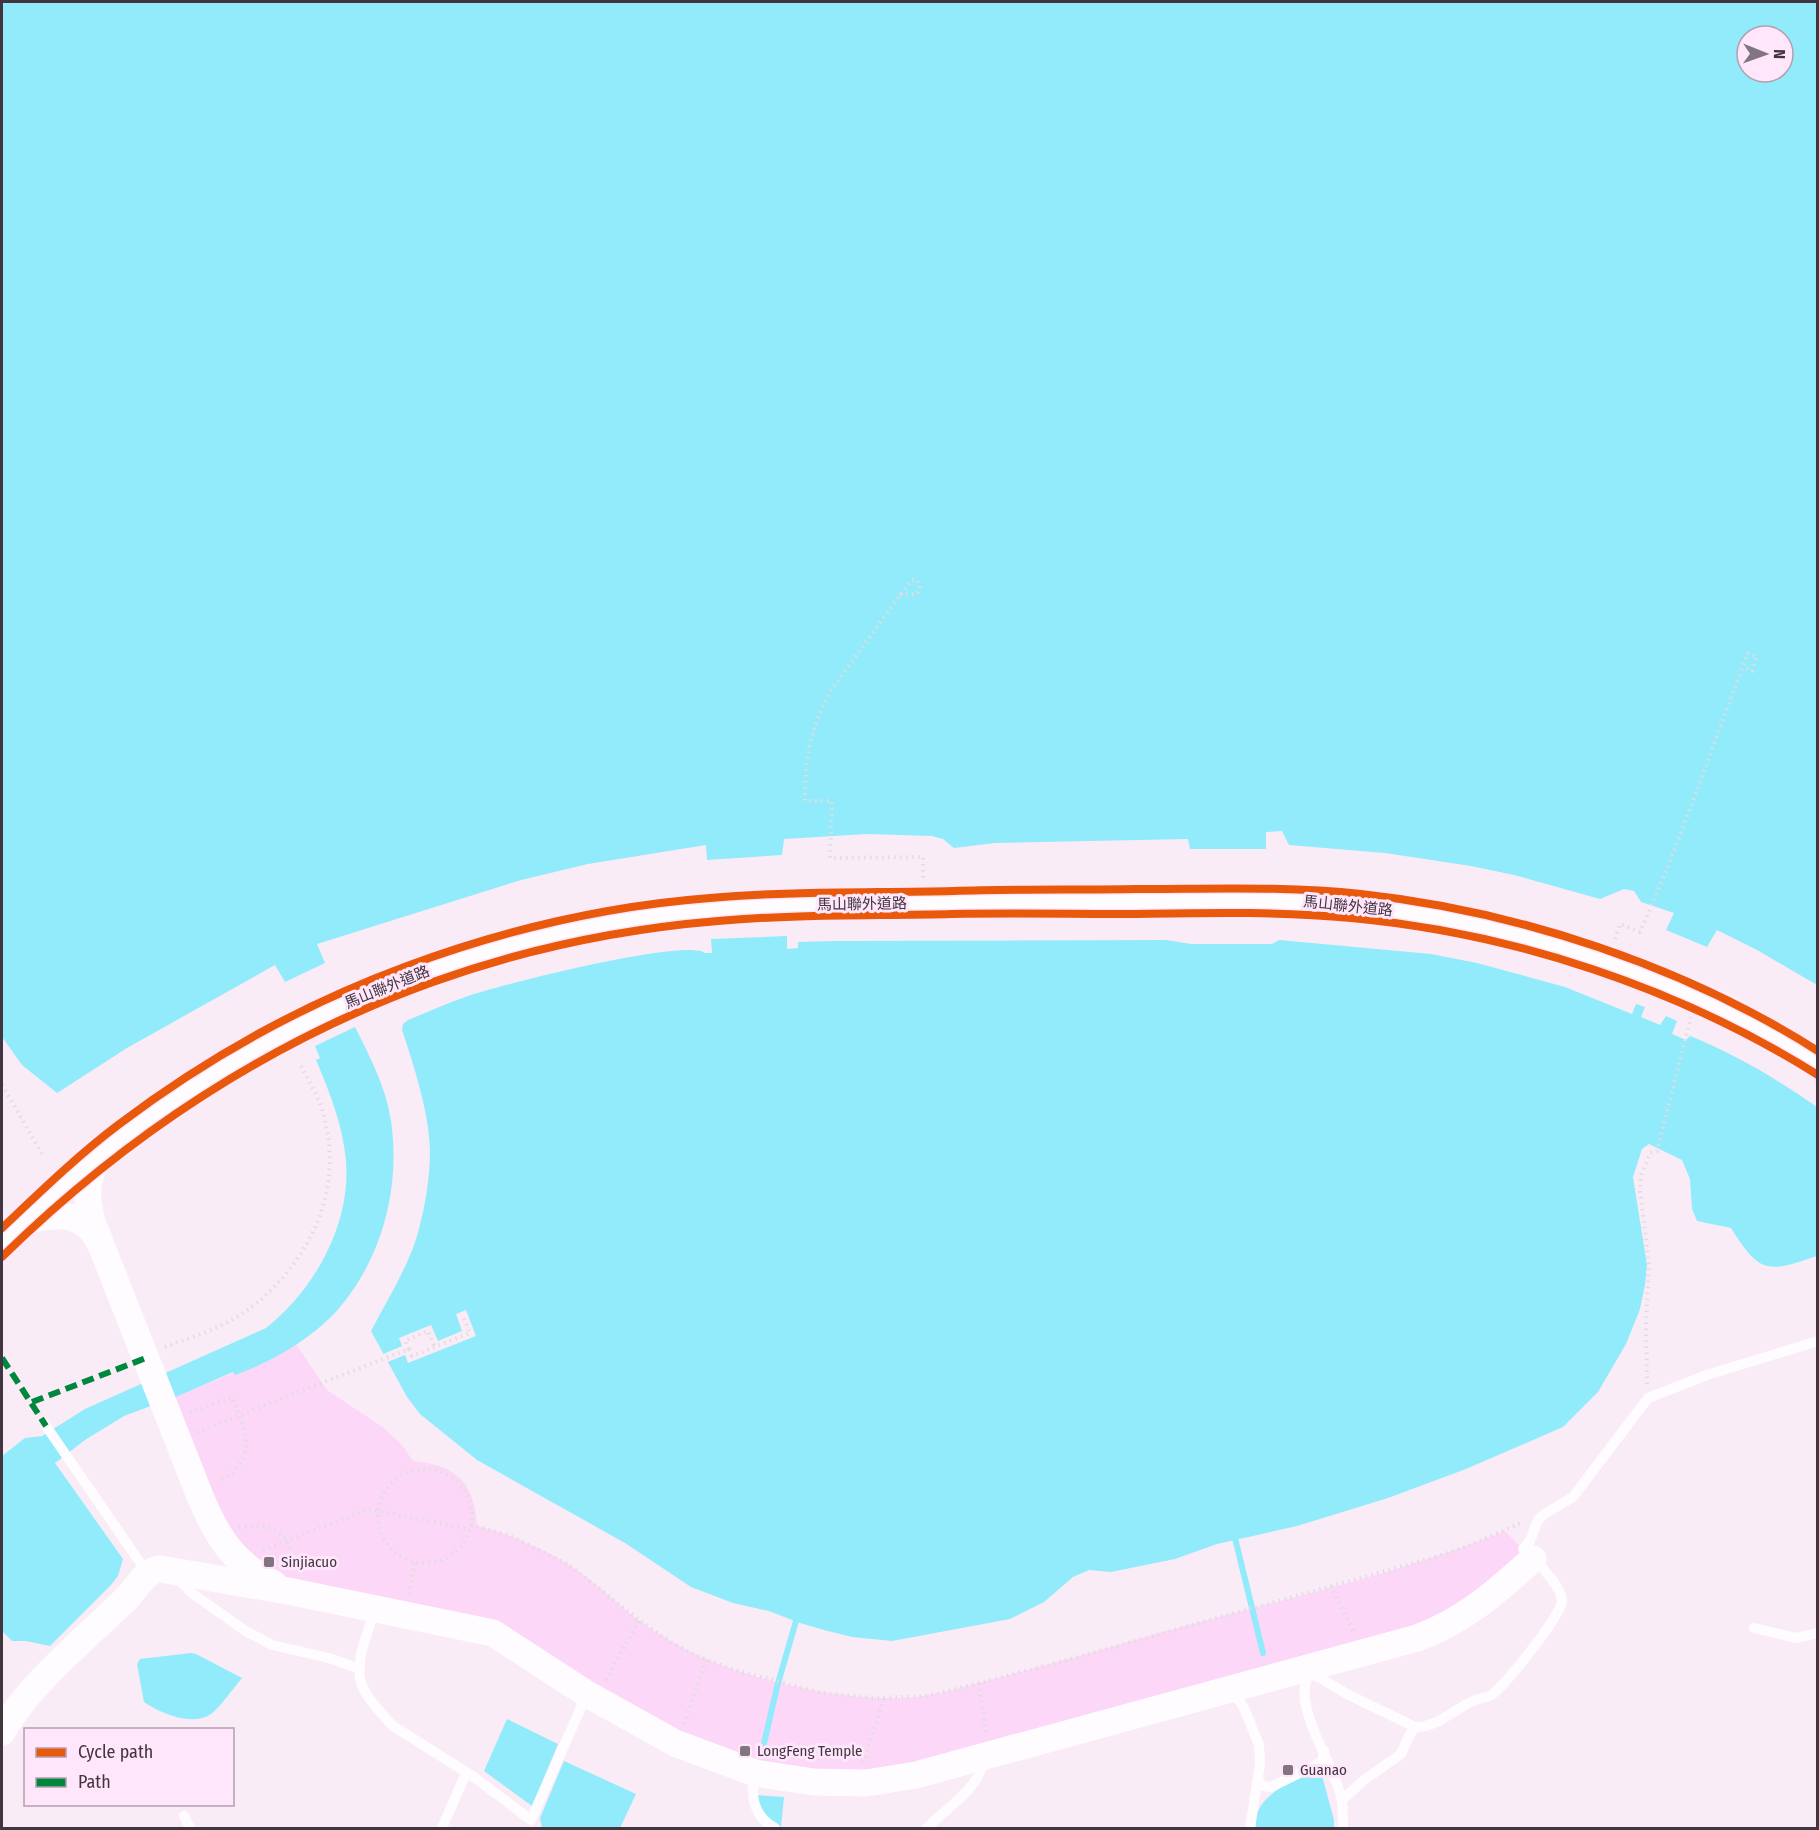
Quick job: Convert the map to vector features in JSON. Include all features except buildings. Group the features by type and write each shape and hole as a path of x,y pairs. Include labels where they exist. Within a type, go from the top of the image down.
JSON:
{"main road":[{"name":"馬山聯外道路","path":"11,1232 99,1155 142,1121 262,1045 318,1016 410,977 490,950 576,928 653,915 753,906 966,901 1210,899 1315,902 1377,907 1491,928 1606,962 1720,1007 1818,1062"}],"street":[{"path":"88,1208 88,1178 99,1155"},
{"path":"51,1196 63,1189 77,1189 82,1194 101,1246 173,1410 208,1515 226,1547 248,1569 289,1585 375,1609 493,1633 595,1690 653,1733 754,1773 814,1782 866,1783 916,1775 986,1750 1316,1667 1443,1628 1484,1602 1533,1559"},
{"path":"11,1232 49,1215 66,1216 88,1226 101,1246"},
{"path":"2,1732 9,1719 39,1683 127,1598 159,1573 289,1585"}],"lane":[{"path":"1316,1667 1315,1675 1347,1694 1415,1727 1435,1722 1474,1700 1487,1698 1496,1691 1532,1649 1562,1602 1560,1593 1523,1550 1530,1541 1538,1520 1573,1497 1648,1398 1707,1375 1818,1341"},
{"path":"46,1426 68,1460 159,1573 272,1646 329,1658 360,1669"},
{"path":"375,1609 361,1660 360,1679 364,1689 393,1726 466,1773 530,1824 595,1690"},
{"path":"1754,1628 1796,1638 1818,1633"},
{"path":"1316,1667 1307,1677 1304,1699 1342,1800 1343,1828"},
{"path":"1226,1690 1234,1693 1244,1708 1259,1745 1260,1764 1250,1828"},
{"path":"1342,1800 1364,1780 1401,1754 1415,1727"},
{"path":"927,1828 975,1783 982,1769 986,1750"},
{"path":"1258,1776 1260,1784 1271,1787 1322,1762 1324,1751"},
{"path":"442,1828 466,1773"},
{"path":"754,1773 752,1787 756,1811 769,1825 776,1828"},
{"path":"184,1816 190,1828"}],"path":[{"path":"830,852 831,802 805,802 806,767 813,729 828,694 900,595 912,581 916,581 920,586 917,594 900,595"},
{"path":"900,595 829,693 820,711 809,746 805,801 831,801 830,858 923,857 922,891"},
{"path":"1613,943 1620,924 1640,932 1671,861 1736,686 1743,666 1748,653 1757,657 1752,671 1743,666"},
{"path":"1648,1398 1646,1323 1649,1263 1642,1214 1641,1175 1650,1153 1657,1151 1685,1037 1693,1014"},
{"path":"154,1363 255,1305 273,1289 292,1266 315,1232 327,1188 330,1153 322,1111 299,1063"},
{"path":"2,1086 44,1157"},
{"path":"435,1347 428,1331 405,1341 412,1356 470,1334 463,1316"},
{"path":"188,1436 409,1349"},
{"path":"173,1410 232,1397 247,1440 243,1460 232,1473 215,1482"},
{"path":"424,1469 439,1471 453,1478 464,1490 470,1504 470,1527 460,1548 448,1558 433,1563 415,1562 403,1558 391,1549 382,1536 378,1521 379,1511 385,1491 395,1479 409,1472 424,1469"},
{"path":"260,1552 369,1509 470,1527 508,1536 568,1564 639,1620 671,1642 706,1660 759,1676 841,1696 884,1698 926,1696 1071,1659 1465,1547 1505,1531"},
{"path":"231,1532 247,1526 266,1526 275,1530 286,1542 290,1551 289,1585"},
{"path":"408,1602 415,1562"},
{"path":"1331,1586 1358,1641"},
{"path":"595,1690 639,1620"},
{"path":"682,1730 706,1660"},
{"path":"979,1683 986,1750"},
{"path":"861,1770 884,1698"}],"shaded area":[{"path":"296,1344 327,1390 384,1428 402,1445 413,1461 441,1467 460,1478 472,1498 477,1526 524,1542 568,1564 648,1627 693,1653 750,1675 836,1694 901,1698 950,1691 1330,1588 1419,1562 1505,1531 1523,1549 1466,1615 916,1775 773,1777 530,1657 248,1569 164,1401 278,1355"}],"water":[{"path":"2,2 1817,2 1817,985 1717,930 1707,947 1666,930 1674,913 1641,902 1634,891 1624,889 1600,899 1514,875 1471,866 1385,853 1289,845 1282,831 1266,832 1266,849 1190,849 1188,839 995,843 954,848 943,839 932,836 867,834 784,839 782,855 707,860 706,845 588,864 521,880 317,944 325,963 285,982 275,965 127,1048 57,1093 22,1065 2,1037"},
{"path":"787,936 787,949 798,948 798,942 834,941 1166,940 1191,944 1272,944 1279,940 1431,954 1477,963 1565,987 1632,1014 1636,1004 1645,1007 1641,1017 1660,1025 1666,1016 1677,1021 1672,1034 1686,1040 1690,1036 1739,1059 1817,1107 1817,1256 1775,1267 1758,1262 1731,1228 1697,1221 1692,1209 1690,1179 1682,1160 1649,1144 1642,1149 1633,1177 1647,1265 1640,1309 1626,1344 1598,1392 1563,1427 1466,1469 1388,1498 1297,1526 1217,1544 1175,1559 1111,1572 1089,1570 1073,1577 1044,1602 1010,1619 892,1641 852,1637 800,1623 769,1611 733,1603 691,1587 625,1543 477,1460 420,1414 407,1397 371,1331 413,1248 428,1183 430,1150 427,1120 402,1030 403,1024 468,996 591,965 664,952 690,950 712,953 711,939"},
{"path":"355,1027 377,1072 389,1108 393,1147 390,1199 384,1225 363,1273 349,1296 332,1316 287,1351 248,1370 235,1375 233,1372 124,1416 85,1440 55,1463 123,1559 118,1576 111,1585 50,1646 26,1641 12,1641 2,1631 2,1456 25,1438 42,1436 85,1409 266,1328 299,1295 314,1275 336,1232 346,1185 346,1161 342,1135 331,1097 316,1060 320,1058 315,1046"},
{"path":"191,1653 242,1678 218,1707 203,1718 186,1719 167,1714 144,1702 137,1664 140,1659"},
{"path":"507,1719 558,1744 532,1806 484,1771"},
{"path":"564,1761 636,1794 620,1828 542,1828 540,1818"},
{"path":"1320,1768 1334,1820 1334,1828 1256,1828 1256,1816 1268,1798 1277,1790"},
{"path":"756,1795 784,1797 781,1827 768,1818"}],"pier":[{"path":"466,1310 476,1336 408,1363 405,1355 385,1363 381,1355 402,1346 399,1338 431,1325 438,1341 462,1331 456,1314"}],"waterway":[{"path":"1234,1534 1263,1653"},
{"path":"762,1752 777,1687 798,1614"}],"marked path":[{"path":"2,1358 46,1426"},
{"path":"32,1402 146,1358"}],"cycle path":[{"path":"2,1228 88,1149 151,1101 256,1035 331,998 407,966 518,931 632,907 710,898 770,894 1249,888 1361,894 1420,902 1539,929 1656,968 1712,993 1818,1051"},
{"path":"2,1257 98,1171 150,1132 203,1096 315,1032 373,1006 468,970 574,942 645,929 682,925 776,917 1239,913 1295,914 1412,925 1534,951 1652,991 1765,1044 1818,1075"}],"place":[{"name":"Sinjiacuo","path":"269,1562"},
{"name":"LongFeng Temple","path":"745,1751"},
{"name":"Guanao","path":"1288,1770"}]}
